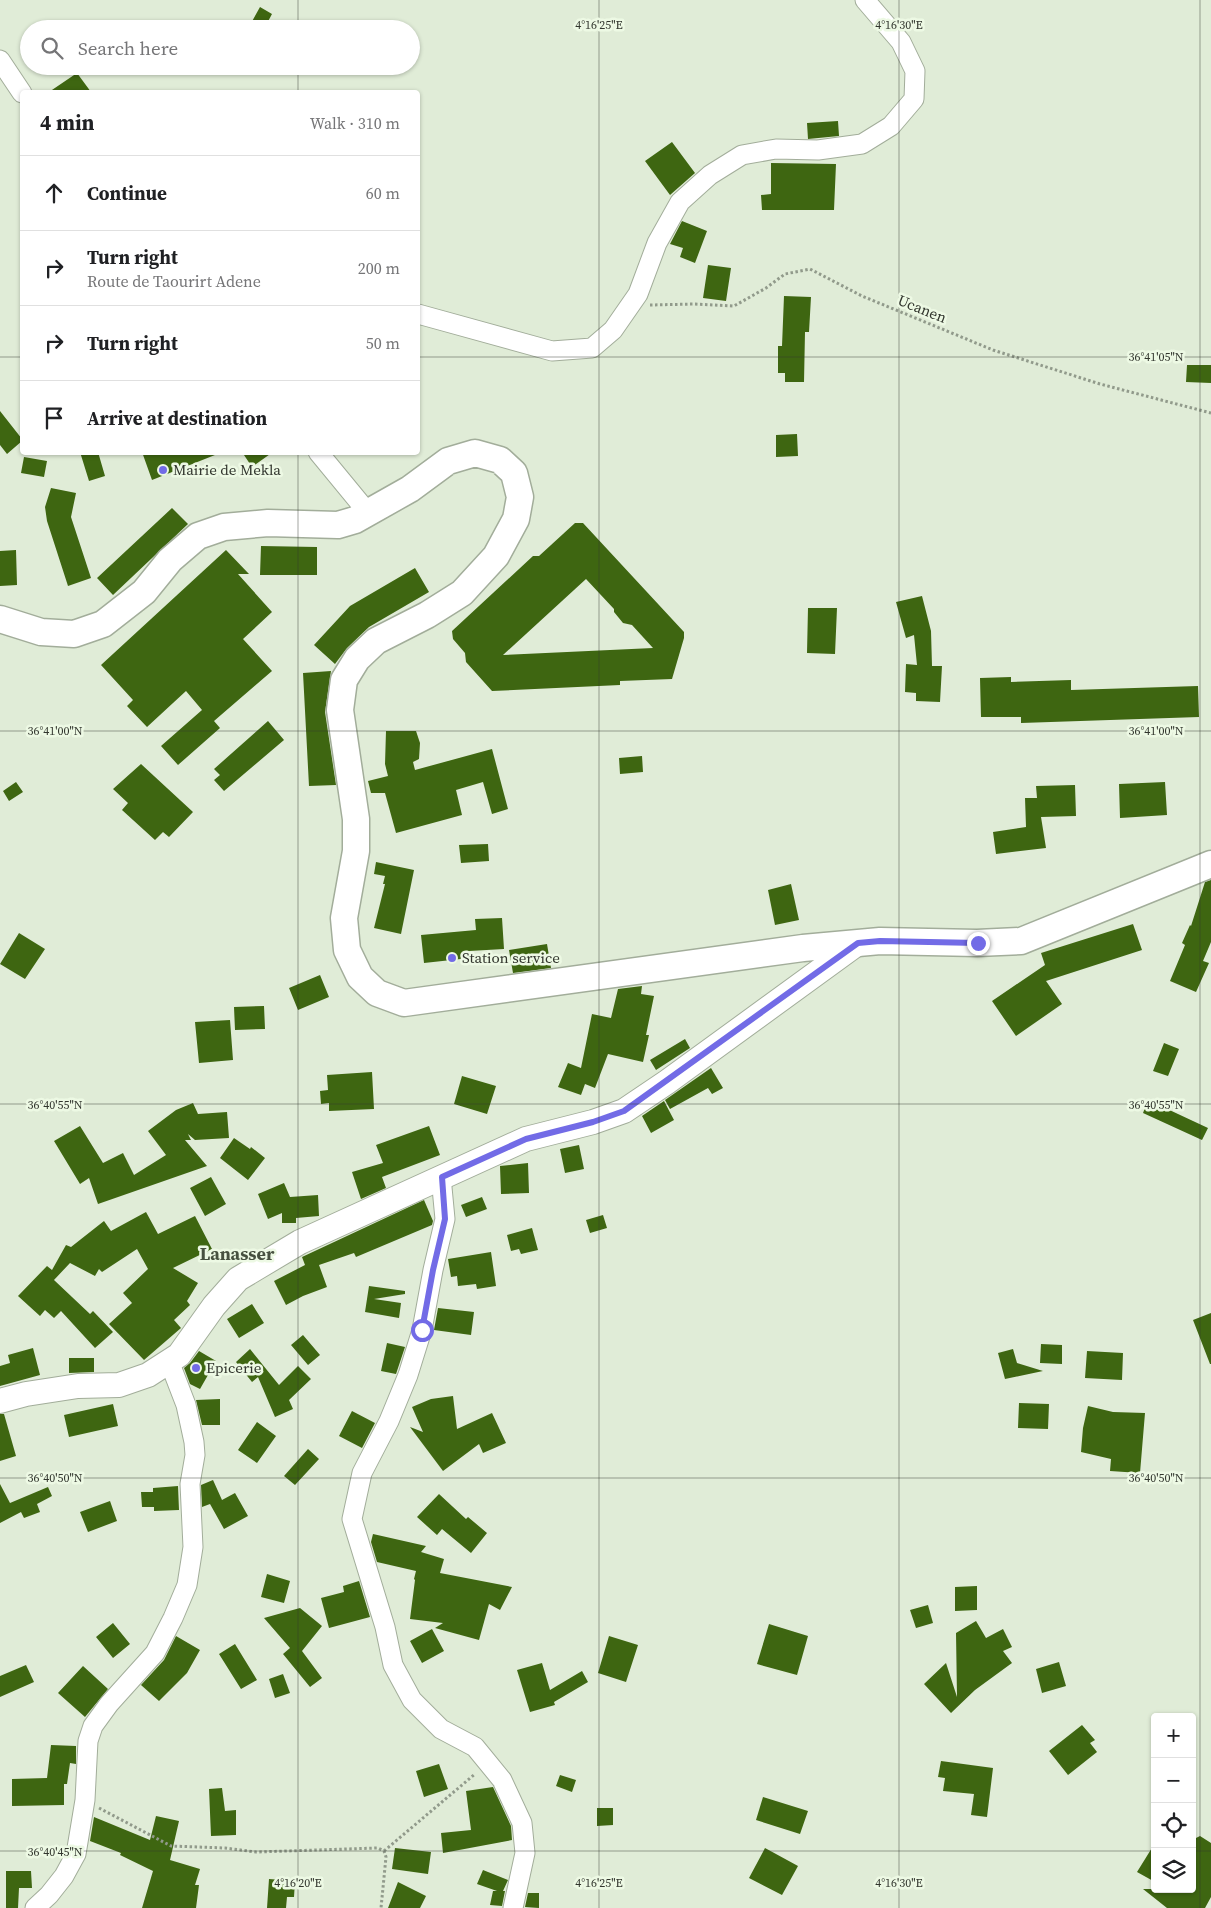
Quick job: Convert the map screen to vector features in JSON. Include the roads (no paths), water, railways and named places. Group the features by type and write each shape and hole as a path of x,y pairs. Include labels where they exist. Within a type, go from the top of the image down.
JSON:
{"main road":[{"path":"0,618 41,632 74,634 103,624 144,592 170,560 198,536 224,527 268,523 338,525 369,514 410,489 448,461 476,453 500,460 514,473 520,497 516,519 496,556 462,593 426,615 376,641 357,659 344,680 340,710 356,819 356,851 344,918 347,950 360,977 377,993 404,1003 793,949 880,941 992,943 1021,941 1211,864"}],"street":[{"path":"420,315 552,350 592,348 613,330 638,294 657,243 680,202 710,175 742,155 776,149 818,150 862,144 891,126 914,99 915,71 900,42 865,0"},
{"path":"0,60 20,90"},
{"path":"320,455 369,514"},
{"path":"0,1401 26,1394 78,1386 119,1385 148,1375 179,1355 214,1306 238,1278 300,1242 526,1139 593,1122 624,1111 858,943"},
{"path":"442,1177 445,1219 422,1330 408,1375 389,1421 362,1473 352,1519 385,1627 393,1665 412,1700 441,1729 476,1747 502,1780 522,1823 525,1853 512,1908"},
{"path":"35,1908 49,1895 64,1876 76,1854 85,1800 88,1742 93,1726 109,1704 155,1653 187,1585 192,1564 193,1547 190,1484 195,1455 194,1442 186,1405 169,1361"}],"place":[{"name":"Mairie de Mekla","path":"163,470"},
{"name":"Station service","path":"452,958"},
{"name":"Epicerie","path":"196,1368"}],"district":[{"name":"Lanasser","path":"237,1254"}]}
